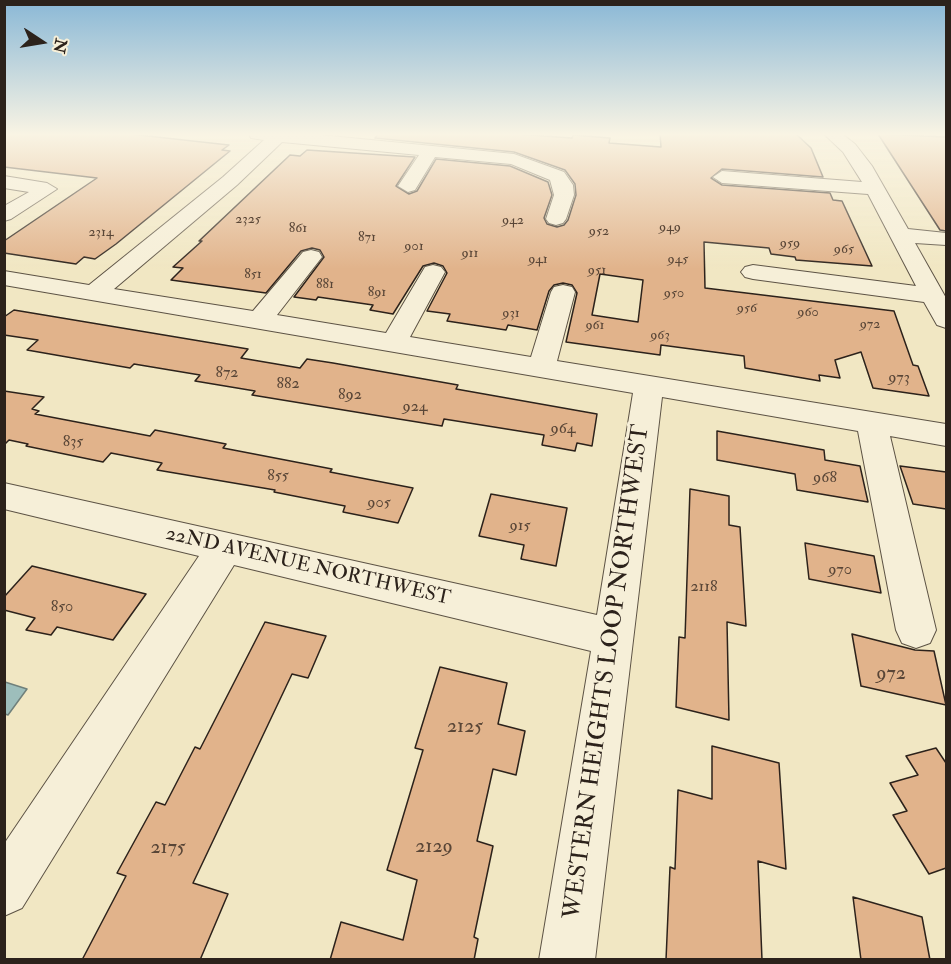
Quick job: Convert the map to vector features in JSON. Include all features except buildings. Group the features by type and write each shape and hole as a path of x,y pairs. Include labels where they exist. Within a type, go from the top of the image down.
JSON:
{"street":[{"path":"94,293 232,179"},
{"path":"408,186 412,179"},
{"path":"556,219 564,195 563,185 559,179"},
{"path":"747,179 875,189"},
{"path":"869,179 946,320"},
{"path":"4,183 47,189 4,215"},
{"path":"899,235 946,239"},
{"path":"259,321 311,257"},
{"path":"393,343 433,272"},
{"path":"753,272 933,296"},
{"path":"4,278 946,435"},
{"path":"542,367 563,292"},
{"name":"WESTERN HEIGHTS LOOP NORTHWEST","path":"567,960 649,384"},
{"path":"871,422 916,630"},
{"name":"22ND AVENUE NORTHWEST","path":"4,496 224,549 612,637"},
{"path":"11,872 224,549"}],"water":[{"path":"5,682 27,689 8,715 5,714"}]}
